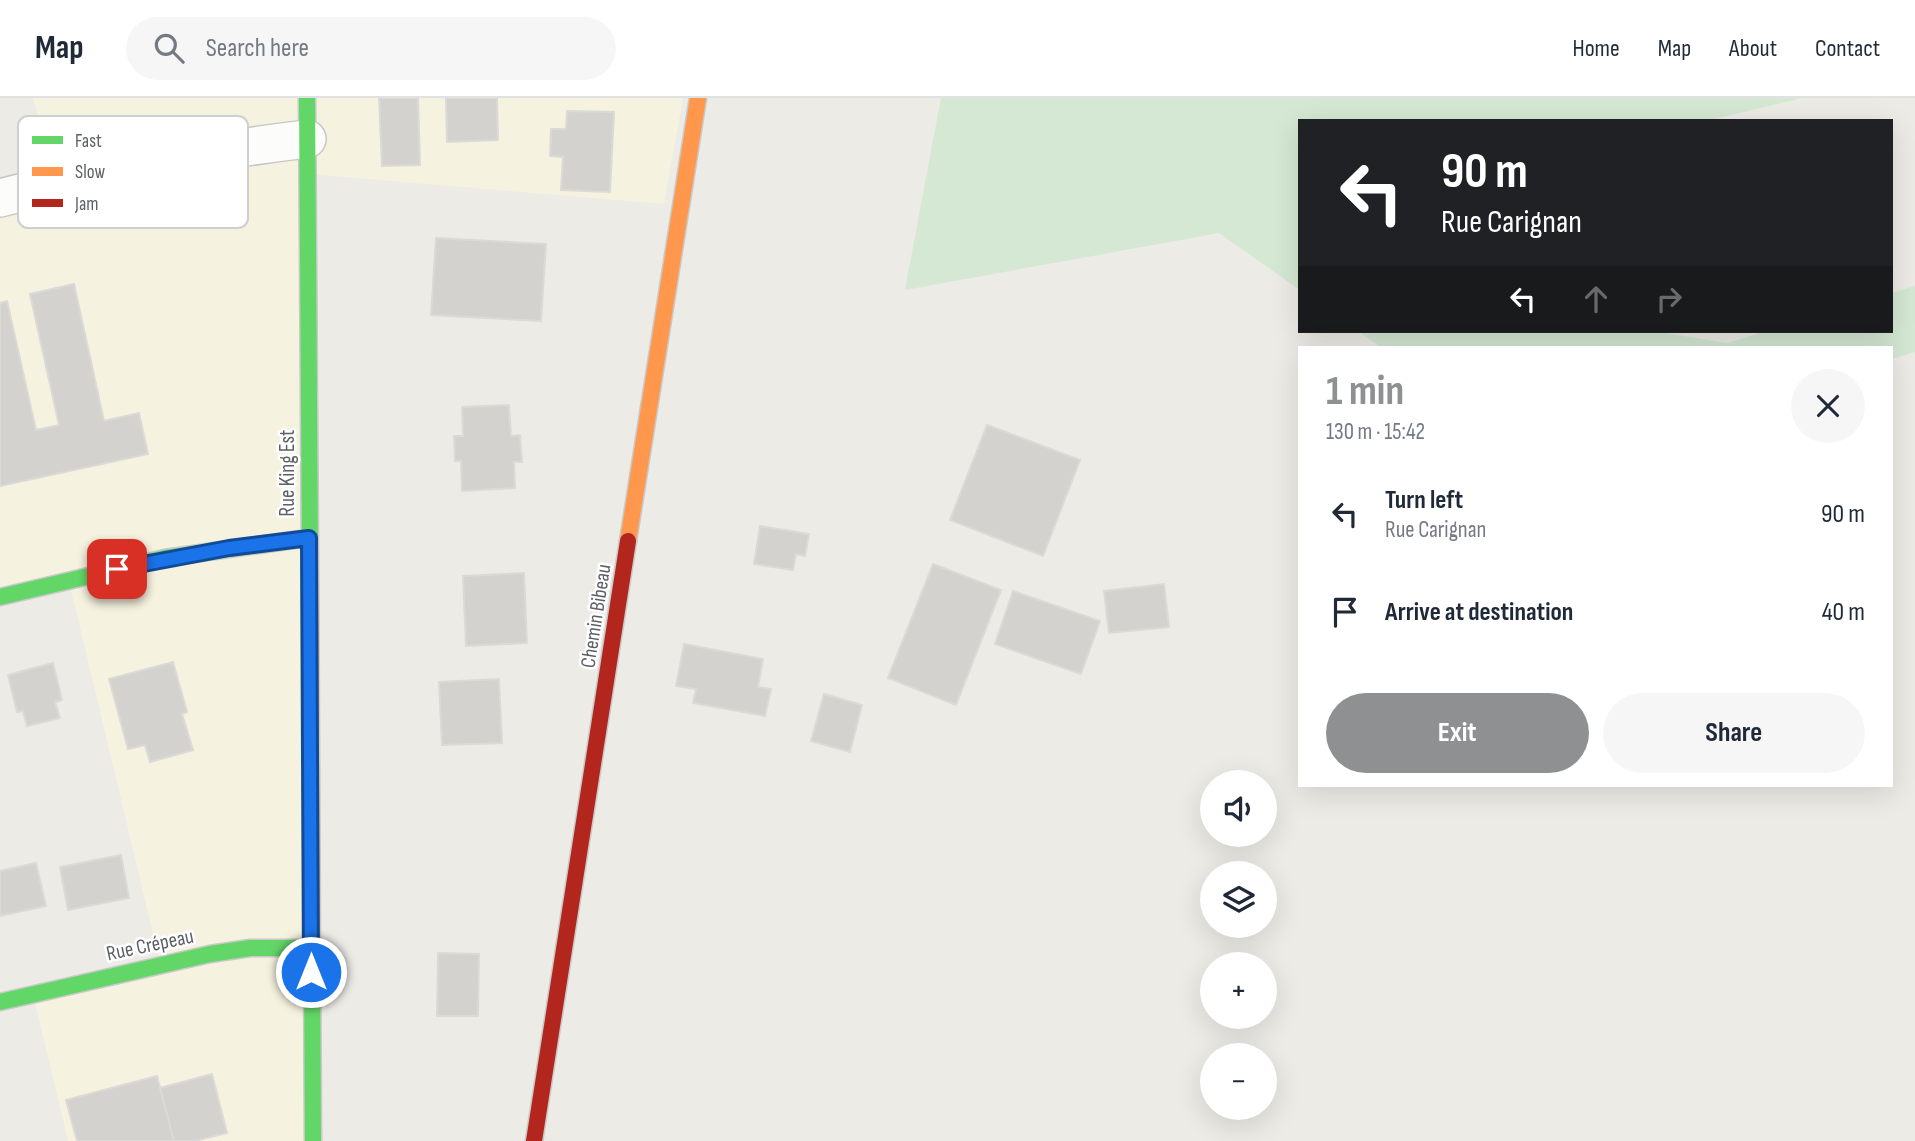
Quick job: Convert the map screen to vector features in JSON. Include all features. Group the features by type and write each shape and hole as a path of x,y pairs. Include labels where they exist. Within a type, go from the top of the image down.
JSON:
{"street":[{"name":"Rue King Est","path":"306,98 313,1141"},
{"name":"Chemin Bibeau","path":"534,1141 698,98"},
{"path":"248,146 307,139"},
{"path":"0,198 18,193"},
{"path":"0,597 165,558 309,538"},
{"name":"Rue Crépeau","path":"0,1002 210,954 250,948 311,948"}],"shaded area":[{"path":"33,98 683,98 664,204 307,174 313,1141 68,1141 33,994 160,963 69,581 0,597 0,198 18,193 18,228 248,228 248,116 38,116"}],"green space":[{"path":"941,98 1802,98 1714,119 1298,119 1298,289 1219,233 905,290"},
{"path":"1915,286 1915,352 1893,359 1893,346 1379,346 1361,333 1665,333 1727,343 1760,333 1893,333 1893,293"}],"building":[{"path":"379,98 418,98 420,165 382,166"},
{"path":"446,98 497,98 498,140 447,142"},
{"path":"567,111 614,112 610,192 561,190 563,157 550,156 551,129 566,129"},
{"path":"436,238 546,244 541,321 431,315"},
{"path":"74,284 104,421 139,413 148,454 0,486 0,303 7,301 36,430 59,425 30,294"},
{"path":"509,405 511,436 520,435 522,462 514,462 515,488 462,491 461,461 455,461 454,436 463,436 462,407"},
{"path":"987,425 1080,460 1043,556 950,520"},
{"path":"760,526 809,534 805,556 796,554 793,570 754,564"},
{"path":"933,564 1001,590 956,705 888,678"},
{"path":"524,573 527,643 466,646 463,576"},
{"path":"1164,584 1169,627 1109,633 1104,591"},
{"path":"1013,591 1100,621 1081,674 995,644"},
{"path":"684,644 763,659 758,687 771,689 765,716 693,703 696,689 676,686"},
{"path":"173,662 187,712 182,714 193,750 150,762 145,745 128,749 109,679"},
{"path":"53,663 62,700 55,702 60,718 27,726 23,711 17,712 8,675"},
{"path":"499,679 502,743 442,745 439,682"},
{"path":"824,694 862,705 850,752 811,741"},
{"path":"121,855 129,898 68,910 60,867"},
{"path":"36,863 46,906 0,916 0,871"},
{"path":"438,953 479,954 478,1016 437,1016"},
{"path":"212,1074 227,1133 195,1141 174,1141 160,1088"},
{"path":"157,1076 174,1141 77,1141 66,1100"}],"traffic: fast":[{"path":"307,98 310,554"},
{"path":"0,597 165,558 308,538"},
{"path":"0,1002 210,954 250,948 311,948"},
{"path":"312,958 313,1141"}],"traffic: slow":[{"path":"628,541 698,98"},
{"path":"310,554 312,958"}],"traffic: jam":[{"path":"534,1141 628,541"}],"route":[{"path":"117,569 165,558 309,538 311,972"}]}
